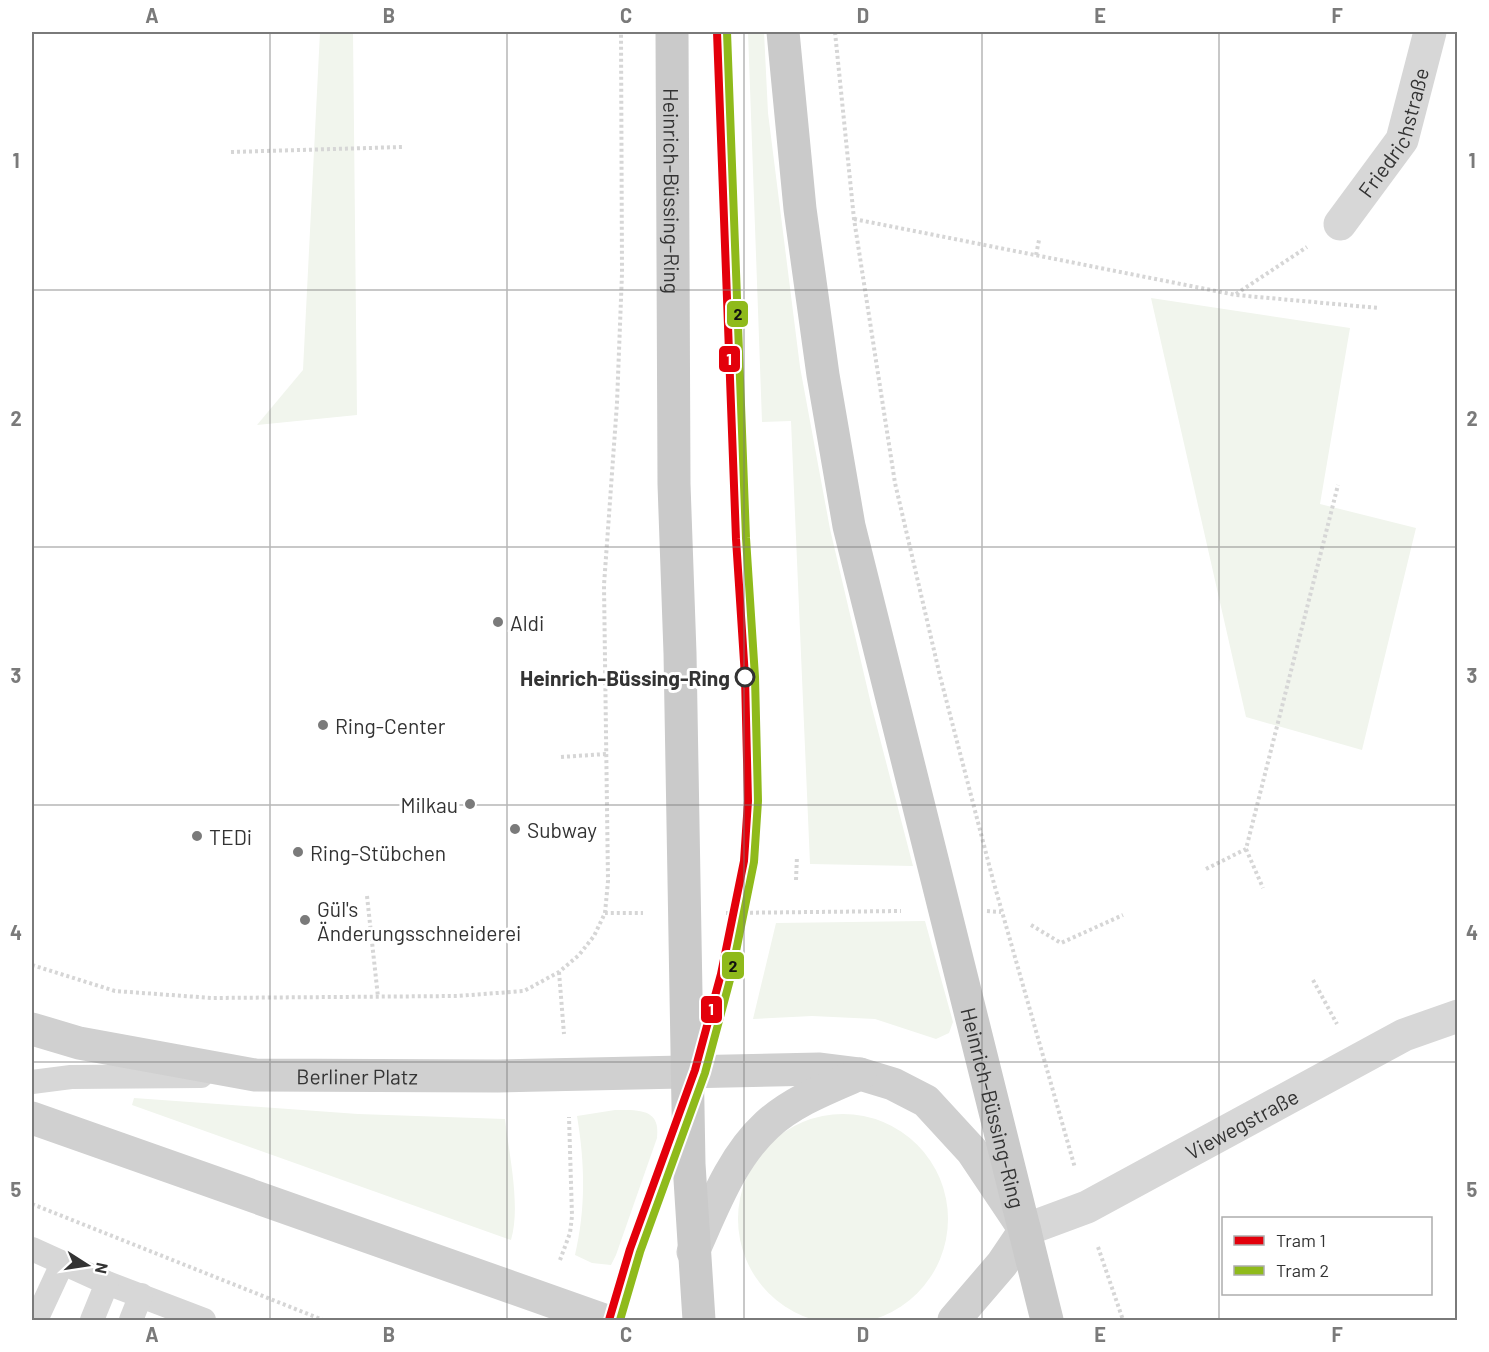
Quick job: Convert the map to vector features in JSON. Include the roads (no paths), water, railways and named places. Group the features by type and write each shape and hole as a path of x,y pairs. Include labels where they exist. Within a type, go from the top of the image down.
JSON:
{"main road":[{"name":"Heinrich-Büssing-Ring","path":"672,32 674,484 680,653 683,913 693,1252 699,1320"},
{"name":"Heinrich-Büssing-Ring","path":"783,32 800,209 823,375 849,526 1025,1230"},
{"name":"Berliner Platz","path":"32,1029 79,1043 255,1075 498,1076 689,1070 820,1069 860,1074 893,1084 926,1101 972,1151 1025,1230"},
{"path":"693,1252 744,1151 768,1124 807,1098 860,1074"},
{"path":"32,1118 604,1320"},
{"path":"954,1320 1002,1264 1025,1230"},
{"path":"1025,1230 1047,1320"}],"street":[{"name":"Friedrichstraße","path":"1340,224 1402,140 1430,32"},
{"name":"Viewegstraße","path":"1025,1230 1087,1207 1404,1035 1458,1016"}],"lane":[{"path":"32,1082 71,1077 255,1075"},
{"path":"32,1249 107,1283 141,1295 174,1315 204,1320"},
{"path":"36,1320 62,1264"},
{"path":"92,1320 107,1283"},
{"path":"131,1320 141,1295"}],"tram line":[{"name":"1","path":"609,1320 630,1249 695,1070 721,974 744,861 748,801 745,677 736,539 717,32"},
{"name":"2","path":"620,1320 640,1252 705,1073 731,976 754,862 758,801 755,677 746,538 727,32"}],"place":[{"name":"Aldi","path":"498,622"},
{"name":"Heinrich-Büssing-Ring","path":"745,677"},
{"name":"Ring-Center","path":"323,725"},
{"name":"Milkau","path":"470,804"},
{"name":"Subway","path":"515,829"},
{"name":"TEDi","path":"197,836"},
{"name":"Ring-Stübchen","path":"298,852"},
{"name":"Gül's Änderungsschneiderei","path":"305,920"}]}
